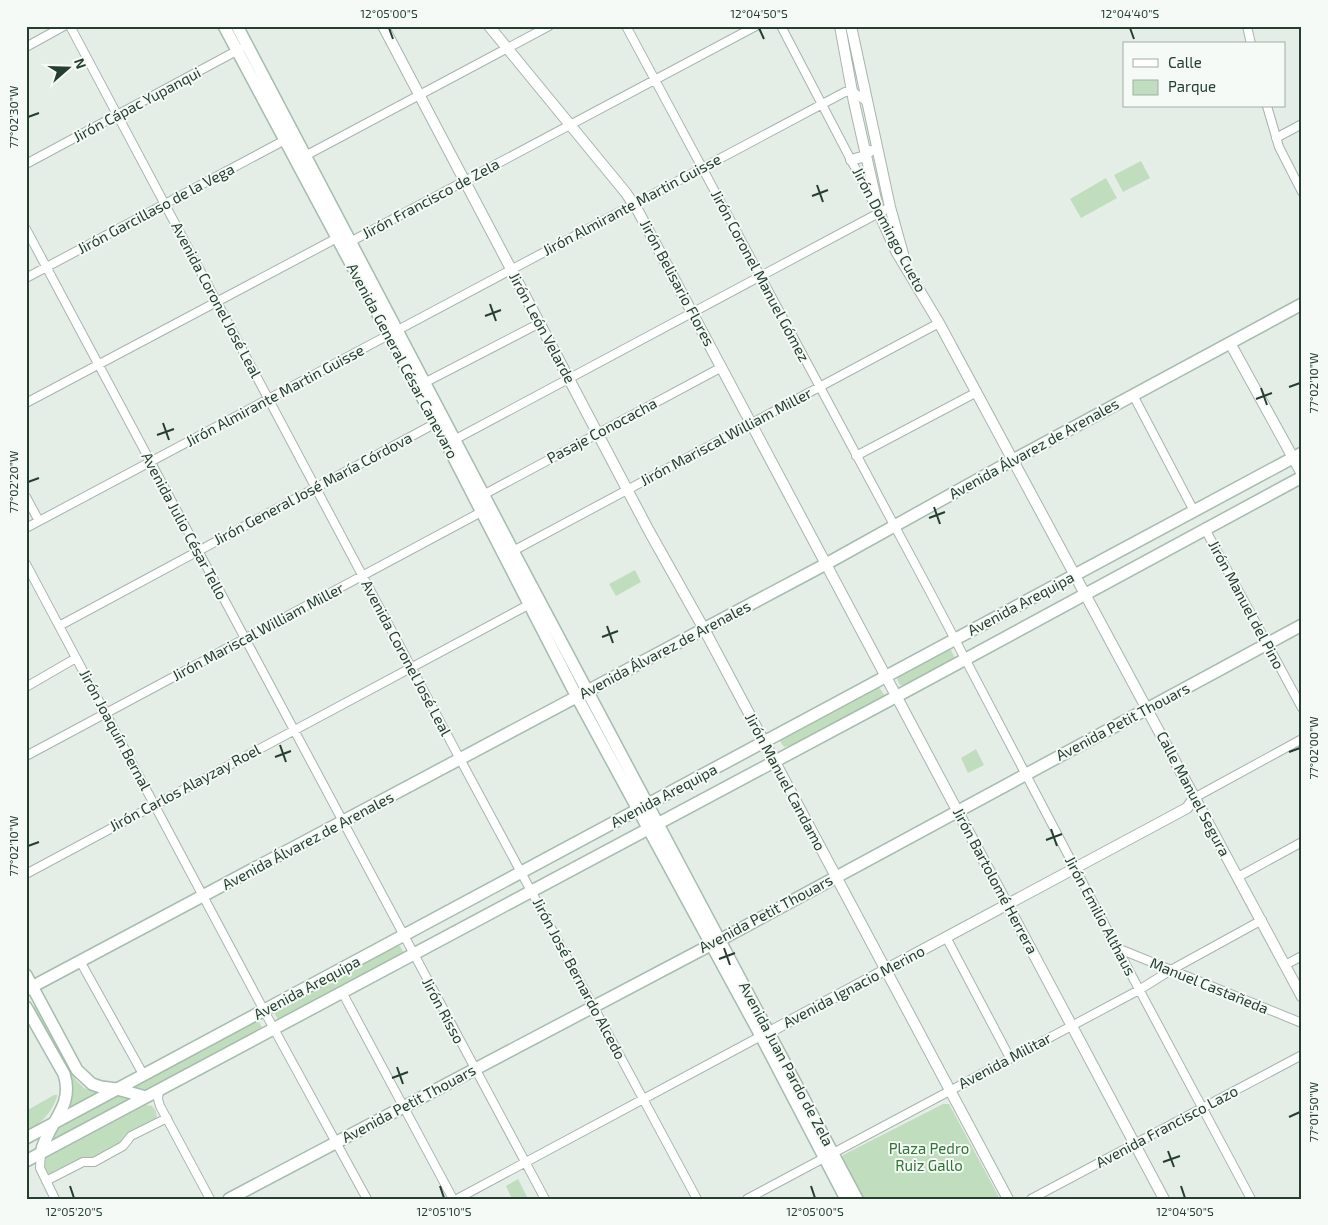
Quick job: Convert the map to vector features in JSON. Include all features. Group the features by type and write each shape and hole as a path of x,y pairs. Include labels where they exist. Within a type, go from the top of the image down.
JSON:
{"main road":[{"name":"Avenida General César Canevaro","path":"228,26 305,156 350,242 436,423 485,510 530,604 583,694"},
{"name":"Avenida General César Canevaro","path":"242,48 285,140 337,238 424,384 483,495 485,510 513,552 583,694"},
{"name":"Avenida Álvarez de Arenales","path":"29,989 826,564 1013,460 1302,304"},
{"name":"Avenida Arequipa","path":"26,1138 116,1088 264,1011 1298,456"},
{"name":"Avenida Arequipa","path":"26,1161 966,659 1302,476"},
{"name":"Avenida Petit Thouars","path":"229,1199 593,1005 716,942 1302,625"},
{"name":"Avenida Juan Pardo de Zela","path":"583,694 765,1034 828,1155 846,1199"},
{"path":"26,975 29,989 77,1070 92,1084 116,1088 146,1097"},
{"path":"26,1007 64,1074 67,1083 66,1101 46,1137 41,1153"},
{"name":"Avenida Juan Pardo de Zela","path":"828,1155 857,1199"}],"street":[{"path":"26,46 64,26"},
{"name":"Avenida Coronel José Leal","path":"70,26 460,759"},
{"name":"Jirón León Velarde","path":"383,26 628,490 704,629"},
{"name":"Jirón Belisario Flores","path":"489,26 634,204 826,564"},
{"path":"305,156 549,26"},
{"name":"Jirón Coronel Manuel Gómez","path":"626,26 894,526"},
{"name":"Jirón Francisco de Zela","path":"337,238 350,242 756,26"},
{"name":"Jirón Domingo Cueto","path":"781,26 879,213 897,253 939,323 1013,460"},
{"path":"840,26 852,91 879,213"},
{"path":"851,26 890,207 908,269"},
{"path":"1246,26 1250,42"},
{"name":"Jirón Cápac Yupanqui","path":"26,164 242,48"},
{"path":"852,91 867,102"},
{"name":"Jirón Almirante Martin Guisse","path":"26,528 822,104 845,92 852,91"},
{"path":"1268,108 1276,138 1302,192"},
{"path":"1276,138 1302,124"},
{"name":"Jirón Garcillaso de la Vega","path":"26,278 285,140"},
{"path":"851,160 867,154 877,145"},
{"path":"454,440 890,207"},
{"name":"Avenida Julio César Tello","path":"26,229 342,822"},
{"path":"26,403 337,238"},
{"path":"424,384 540,323"},
{"name":"Jirón Mariscal William Miller","path":"513,552 939,323"},
{"path":"1230,343 1298,456 1302,476"},
{"name":"Pasaje Conocacha","path":"483,495 722,367"},
{"path":"856,456 976,392"},
{"path":"1133,395 1194,511"},
{"name":"Jirón General José María Córdova","path":"59,626 436,423"},
{"name":"Calle Manuel Segura","path":"1013,460 1302,997"},
{"path":"26,497 39,521"},
{"name":"Jirón Mariscal William Miller","path":"26,756 485,510"},
{"name":"Jirón Emilio Althaus","path":"894,526 1251,1199"},
{"name":"Jirón Manuel del Pino","path":"1205,529 1302,708"},
{"name":"Jirón Joaquín Bernal","path":"26,564 273,1028 367,1199"},
{"name":"Jirón Bartolomé Herrera","path":"826,564 1164,1199"},
{"name":"Jirón Carlos Alayzay Roel","path":"26,874 530,604"},
{"name":"Jirón Manuel Candamo","path":"704,629 1008,1199"},
{"path":"26,687 76,658"},
{"path":"1194,798 1302,739"},
{"name":"Jirón José Bernardo Alcedo","path":"460,759 697,1199"},
{"name":"Avenida Ignacio Merino","path":"455,1199 1187,808 1194,798"},
{"name":"Jirón Risso","path":"342,822 545,1199"},
{"path":"1238,877 1302,842"},
{"name":"Avenida Militar","path":"747,1199 1139,990 1171,970 1262,920"},
{"path":"946,937 1010,1058"},
{"name":"Manuel Castañeda","path":"1117,948 1302,1023"},
{"path":"1285,965 1302,956"},
{"path":"80,961 143,1074"},
{"path":"342,992 455,1199"},
{"name":"Avenida Francisco Lazo","path":"1032,1199 1302,1055"},
{"path":"160,1090 158,1099 160,1106 210,1199"},
{"path":"146,1097 160,1106"},
{"path":"46,1181 83,1162 94,1162 123,1146 131,1136 166,1118"},
{"path":"40,1168 41,1153"},
{"path":"26,1161 32,1162 40,1168 55,1199"}],"green space":[{"path":"1141,161 1150,178 1123,192 1114,175"},
{"path":"1106,178 1117,198 1081,218 1070,199"},
{"path":"635,570 641,582 616,596 609,584"},
{"path":"947,650 951,650 955,658 950,662 904,685 900,685 897,679 899,676"},
{"path":"879,687 885,696 793,745 784,747 780,741 784,737"},
{"path":"976,749 984,765 968,773 961,758"},
{"path":"396,946 400,946 404,953 281,1020 274,1013 276,1010"},
{"path":"37,1005 76,1080 84,1088 98,1093 69,1108 70,1099 32,1008"},
{"path":"254,1021 259,1022 262,1027 259,1032 145,1094 130,1088 146,1078"},
{"path":"57,1095 55,1102 44,1119 31,1129 26,1126 26,1111"},
{"path":"114,1095 134,1101 50,1146 58,1129"},
{"name":"Plaza Pedro Ruiz Gallo","path":"943,1104 949,1104 1000,1199 862,1199 841,1161 843,1155"},
{"path":"146,1105 152,1106 156,1111 157,1117 154,1122 127,1134 122,1143 95,1159 51,1175 47,1174 43,1165 45,1159"},
{"path":"518,1179 528,1199 512,1199 506,1186"}]}
